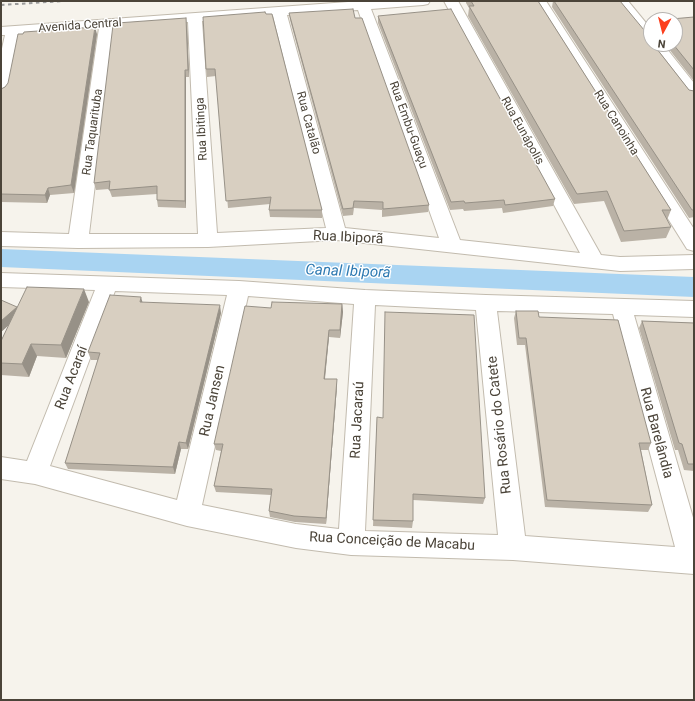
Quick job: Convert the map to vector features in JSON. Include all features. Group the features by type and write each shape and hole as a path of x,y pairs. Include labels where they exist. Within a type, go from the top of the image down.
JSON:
{"street":[{"name":"Avenida Central","path":"7,31 423,1"},
{"name":"Rua Eunápolis","path":"451,1 594,260"},
{"name":"Rua Canoinha","path":"539,1 694,244"},
{"path":"622,1 643,28"},
{"name":"Rua Embu-Guaçu","path":"363,5 452,246"},
{"name":"Rua Catalão","path":"279,11 337,234"},
{"name":"Rua Ibitinga","path":"195,17 208,240"},
{"name":"Rua Taquarituba","path":"78,241 107,24"},
{"path":"1,90 7,31"},
{"path":"661,52 694,93"},
{"name":"Rua Ibiporã","path":"1,239 78,241 208,240 337,234 594,260 620,264 694,262"},
{"path":"1,280 239,288 365,297 486,303 694,309"},
{"name":"Rua Acaraí","path":"35,473 108,283"},
{"name":"Rua Jansen","path":"187,514 239,288"},
{"name":"Rua Jacaraú","path":"351,543 365,297"},
{"name":"Rua Rosário do Catete","path":"486,303 513,548"},
{"name":"Rua Barelândia","path":"621,306 693,561"},
{"name":"Rua Conceição de Macabu","path":"1,468 35,473 187,514 296,536 351,543 513,548 693,561"}],"building":[{"path":"471,1 538,1 671,210 662,210 671,227 624,231 607,191 577,194 469,6 474,6"},
{"path":"554,1 620,1 643,29 643,52 659,52 689,90 694,91 694,210 692,210"},
{"path":"353,9 355,18 362,18 429,205 383,209 383,202 354,201 353,208 343,209 289,13"},
{"path":"451,9 555,199 505,205 504,200 465,203 464,201 451,202 378,16"},
{"path":"265,12 266,14 272,14 322,210 269,210 271,197 226,201 215,69 206,69 203,17"},
{"path":"694,17 694,70 679,52 683,52 683,18"},
{"path":"186,18 188,70 185,70 185,201 157,200 157,186 109,190 110,181 94,183 113,25 117,25 117,23"},
{"path":"95,27 71,185 48,188 45,195 1,194 1,89 8,83 18,34 23,34 24,32"},
{"path":"27,287 84,289 61,345 31,344 22,364 1,363 1,341"},
{"path":"110,295 141,297 140,302 220,305 186,443 179,442 173,467 65,463 100,353 88,352"},
{"path":"1,300 17,307 1,321"},
{"path":"272,302 342,304 340,330 329,330 324,379 337,379 326,518 294,516 269,511 272,489 214,486 223,444 214,444 245,306 271,308"},
{"path":"516,311 538,311 539,317 618,320 651,443 639,443 652,505 547,500 526,338 519,338"},
{"path":"385,312 474,315 485,498 413,494 413,521 373,520 377,417 383,418"},
{"path":"642,321 694,323 694,464 688,464 682,444 679,443"}],"waterway":[{"name":"Canal Ibiporã","path":"1,258 694,287"}],"railway":[{"path":"1,5 64,1"}]}
